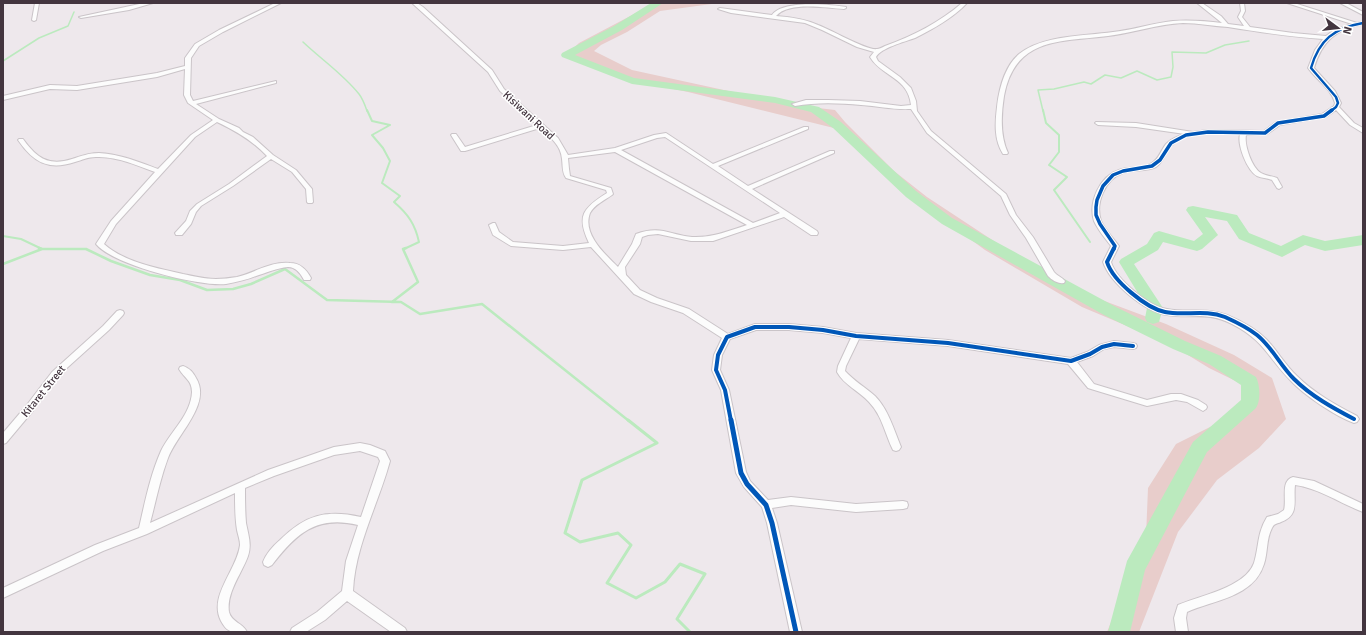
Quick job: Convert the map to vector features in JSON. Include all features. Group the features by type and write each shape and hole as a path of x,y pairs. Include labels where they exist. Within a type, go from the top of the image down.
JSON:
{"street":[{"path":"34,20 37,3"},
{"path":"81,17 151,3"},
{"path":"279,3 221,31 197,45 190,54 186,95 190,103 217,120 237,128 240,133 260,145 271,156 294,171 309,189 310,202"},
{"name":"Kisiwani Road","path":"414,3 490,71 502,90 556,139 562,148 565,157 565,171 568,177 607,187 610,192 608,196 593,206 587,213 586,223 588,234 593,245 614,266 622,278 644,296 686,311 727,337"},
{"path":"720,9 734,13 799,20 812,24 861,47 877,51 903,41 946,19 965,3"},
{"path":"1199,3 1220,17 1228,26"},
{"path":"1242,3 1243,11 1240,17 1249,29"},
{"path":"1289,3 1311,11 1361,23"},
{"path":"1309,3 1311,11"},
{"path":"1342,3 1363,14"},
{"path":"774,18 774,14 777,10 793,6 814,5 844,8"},
{"path":"1005,153 1001,144 999,132 1002,89 1008,75 1022,54 1037,46 1153,26 1190,22 1327,38"},
{"path":"1098,123 1125,124 1192,133 1265,133 1278,123 1324,116 1336,108 1338,103 1337,96 1314,74 1311,68 1316,52 1327,38 1337,29 1361,23"},
{"path":"877,51 873,57 874,60 898,78 909,89 916,116 929,132 1004,195 1013,215 1029,236 1051,274 1054,278 1061,281"},
{"path":"3,98 50,87 73,89 157,75 188,67"},
{"path":"190,103 274,82"},
{"path":"795,104 806,102 839,102 901,108 913,107"},
{"path":"1336,108 1352,124 1363,131"},
{"path":"217,120 193,136 125,210 105,234 100,244 106,251 153,269 216,282 234,280 285,265 301,269 308,278"},
{"path":"454,135 463,150 540,126"},
{"path":"713,166 806,128"},
{"path":"1192,133 1167,145 1160,160 1154,165 1145,168 1118,172 1111,177 1103,187 1097,198 1097,220 1115,246 1107,262 1111,272 1118,280 1155,308 1164,311 1201,312 1220,315 1240,324 1257,336 1296,380 1329,406 1354,419"},
{"path":"1243,133 1241,138 1242,144 1255,171 1260,175 1275,179 1279,187"},
{"path":"565,157 616,150 656,136 666,135 814,232"},
{"path":"21,140 28,150 49,165 64,164 88,156 99,155 118,158 160,172"},
{"path":"616,150 752,225"},
{"path":"747,189 832,152"},
{"path":"179,233 189,222 193,211 199,205 231,185 271,156"},
{"path":"622,278 621,267 636,244 639,236 647,233 658,232 691,239 713,239 786,214"},
{"path":"493,225 496,234 511,244 563,248 593,245"},
{"name":"Kitaret Street","path":"3,440 29,409 55,374 106,328 120,313"},
{"path":"796,632 774,529 766,505 746,484 741,472 725,390 716,370 718,355 727,337 755,327 770,326 823,330 856,336 948,343 1071,361 1090,354 1102,347 1114,344 1134,346"},
{"path":"856,336 841,372 881,410 896,447"},
{"path":"1071,361 1092,386 1147,403 1154,403 1173,397 1186,398 1203,407"},
{"path":"143,531 151,499 166,452 177,430 189,414 196,401 196,385 183,368"},
{"path":"3,593 99,548 143,531 271,473 334,451 360,447 382,454 385,461 350,569 347,594 321,616 296,632"},
{"path":"1182,632 1180,618 1182,609 1194,602 1230,591 1251,580 1259,566 1263,537 1267,526 1271,520 1283,519 1288,515 1290,508 1290,485 1293,481 1300,481 1312,485 1338,499 1363,508"},
{"path":"240,486 242,531 245,545 239,564 224,599 223,606 225,616 233,628 241,632"},
{"path":"766,505 791,502 856,508 903,505"},
{"path":"268,562 282,543 297,531 313,523 336,517 364,522"},
{"path":"347,594 401,632"}],"shaded area":[{"path":"655,3 719,3 660,11 627,32 601,45 594,51 632,70 793,105 835,110 894,171 927,197 1059,284 1166,324 1234,355 1272,378 1286,419 1259,448 1217,480 1178,532 1139,632 1107,632 1146,537 1148,488 1176,444 1228,418 1244,407 1254,390 1209,368 1170,344 1082,307 985,250 925,206 891,177 846,131 688,92 630,80 565,56 579,43"}],"waterway":[{"path":"658,3 618,28 566,55 632,81 775,100 815,109 837,125 911,194 947,221 1110,311 1179,345 1215,360 1250,382 1250,403 1200,447 1135,568 1119,632"},
{"path":"3,61 39,38 68,26 74,12"},
{"path":"1043,111 1038,90 1054,89 1084,82 1091,84 1105,75 1121,78 1137,71 1157,80 1171,77 1173,67 1172,52 1206,53 1225,45 1249,41"},
{"path":"303,42 353,87 362,98 367,111"},
{"path":"367,110 372,121 390,125 372,135 383,148 390,161 382,183 400,196 394,202 410,220 419,242 404,249"},
{"path":"1043,110 1046,123 1059,135 1059,152 1049,165 1067,177 1054,190 1090,242"},
{"path":"1153,318 1155,308 1126,262 1153,247 1159,236 1197,246 1211,235 1193,210 1232,218 1244,236 1282,252 1303,240 1325,246 1363,240"},
{"path":"3,236 21,239 42,249"},
{"path":"392,302 418,282 403,249 406,248"},
{"path":"3,264 42,249"},
{"path":"42,249 86,249 111,261 150,275 180,280 207,290 233,289 251,284 285,269 327,300 392,302"},
{"path":"392,302 401,302 420,314 482,304 629,421"},
{"path":"628,420 657,443 582,480 565,533 580,542 618,533 631,545 607,583 636,598 665,582 680,564 705,574 677,619 690,632"}],"cycle path":[{"path":"1354,419 1308,391 1289,374 1262,340 1244,327 1215,314 1201,312 1165,312 1144,302 1129,290 1116,278 1109,268 1107,262 1115,246 1098,221 1096,207 1097,200 1103,186 1113,175 1131,169 1152,166 1160,160 1167,146 1186,135 1208,132 1265,133 1278,123 1324,116 1336,107 1338,103 1334,93 1311,68 1314,58 1318,50 1329,36 1336,31 1363,23"},
{"path":"796,632 772,523 766,505 747,484 741,473 725,390 716,370 718,355 727,337 755,327 789,327 823,330 856,336 948,343 1071,361 1090,354 1102,347 1114,344 1133,346"}]}
